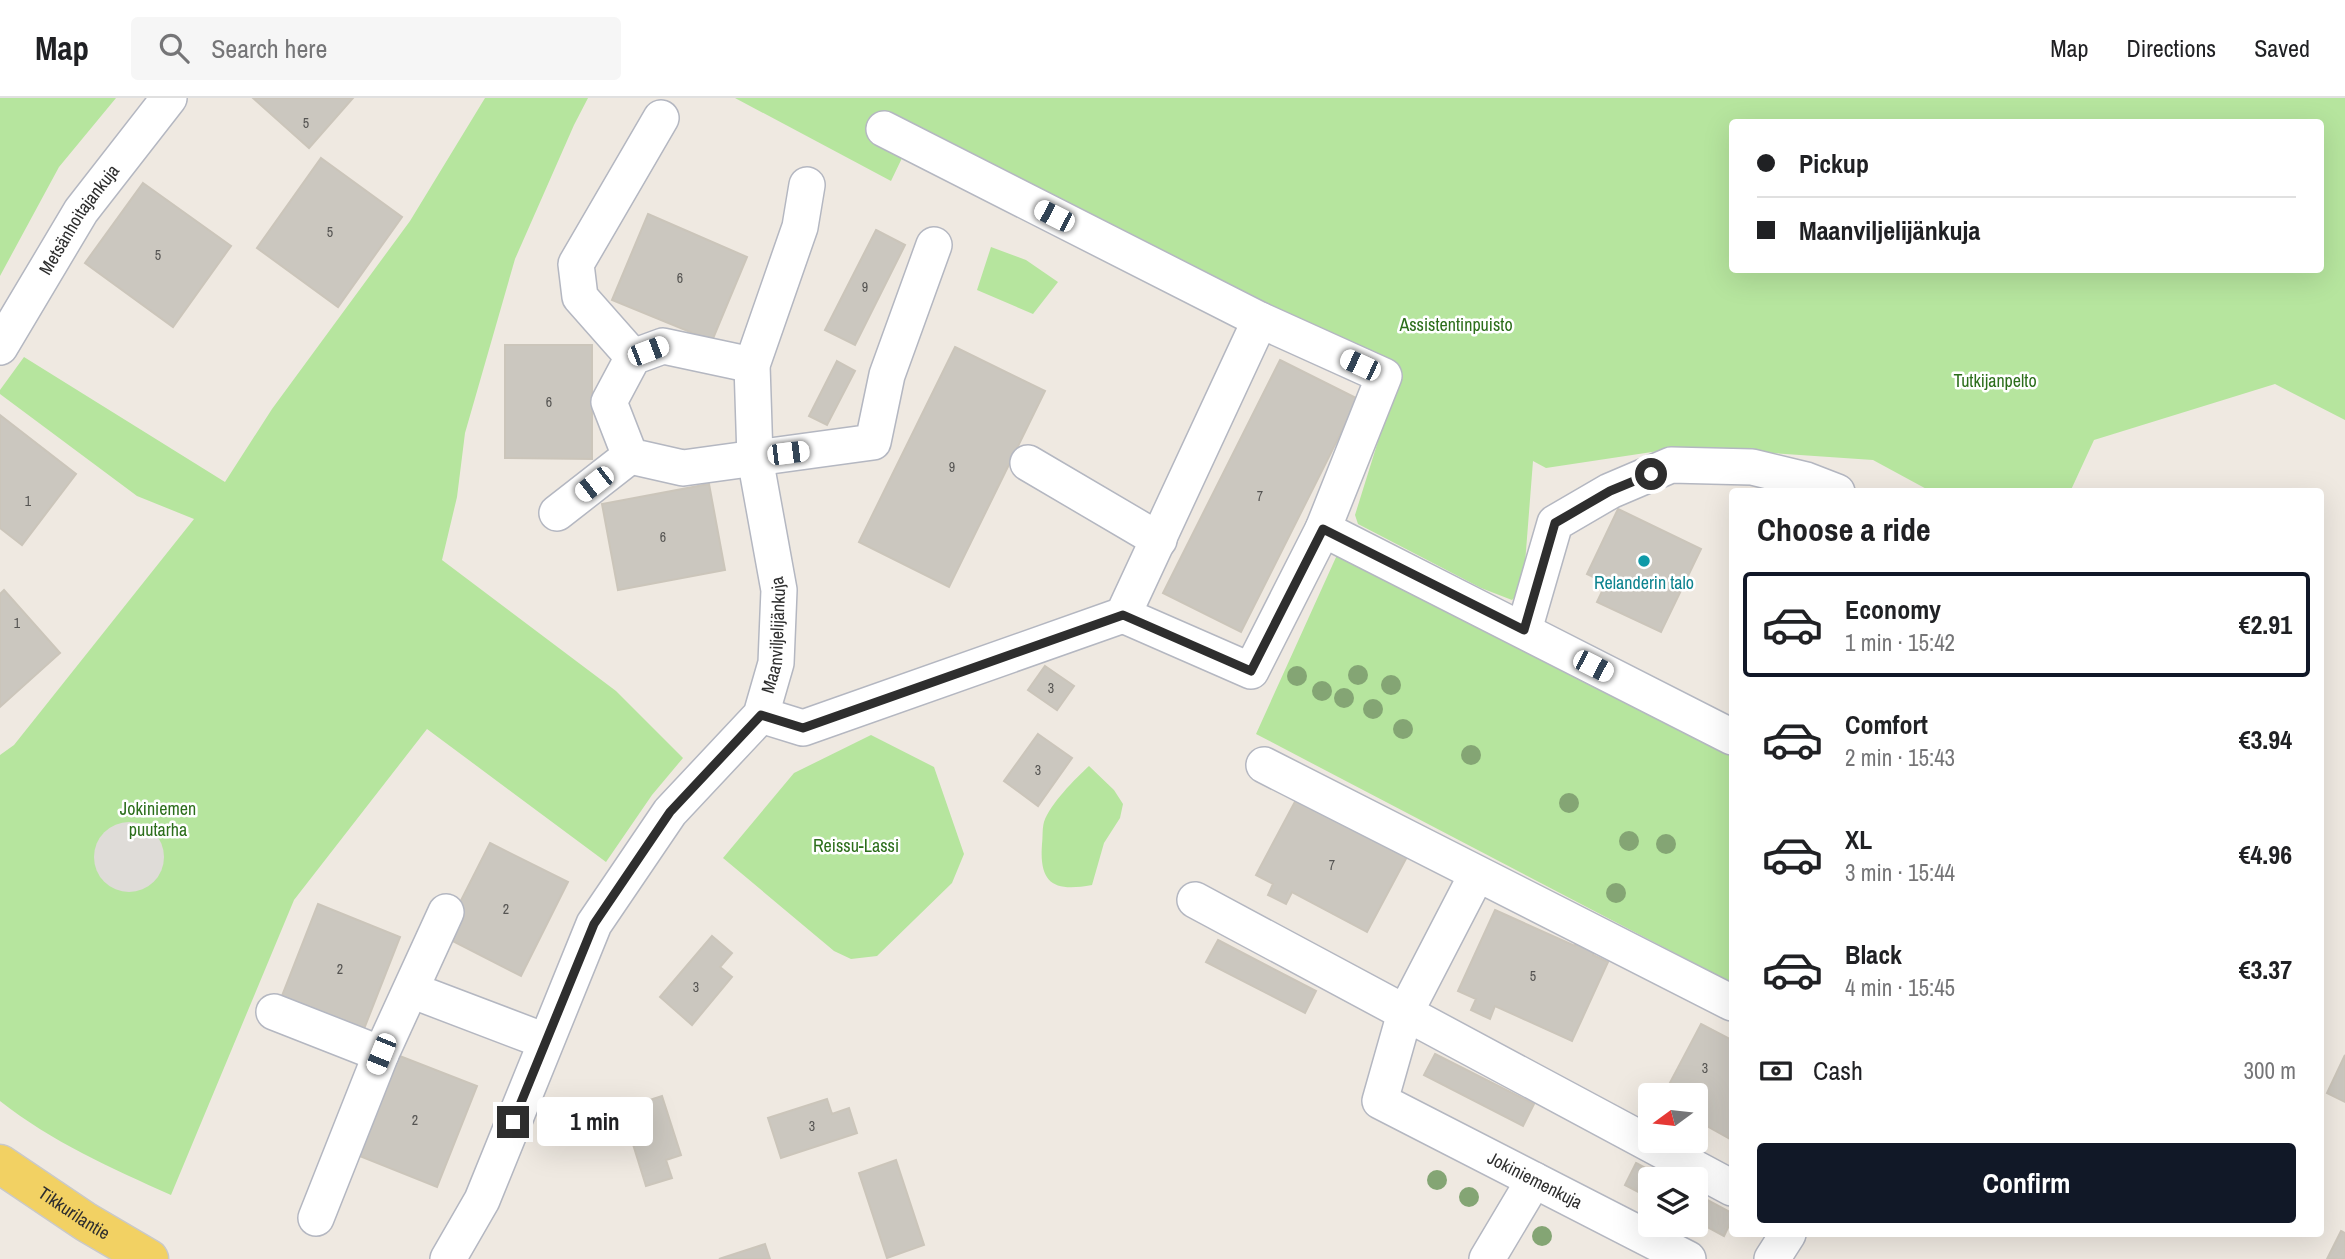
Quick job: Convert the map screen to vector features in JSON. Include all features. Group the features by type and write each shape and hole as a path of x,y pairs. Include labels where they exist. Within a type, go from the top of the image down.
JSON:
{"main road":[{"name":"Tikkurilantie","path":"0,1164 86,1222 149,1259"}],"street":[{"name":"Metsänhoitajankuja","path":"0,346 81,211 169,98"},
{"path":"633,357 580,297 576,264 661,118"},
{"path":"761,715 803,728 1123,615 1251,671 1323,529 1384,376 1260,320 884,129"},
{"name":"Maanviljelijänkuja","path":"448,1259 482,1200 594,924 670,812 761,715 776,663 779,590 755,458 752,365 800,227 807,185"},
{"path":"630,456 683,468 873,442 887,375 934,245"},
{"path":"1123,615 1260,320"},
{"path":"630,456 609,402 633,357 663,346 752,365"},
{"path":"557,513 630,456"},
{"path":"1028,463 1159,540"},
{"path":"1524,630 1555,523 1610,491 1671,465 1752,467 1806,480 1827,488"},
{"path":"1323,529 1729,735"},
{"path":"1264,765 1729,1001"},
{"path":"1405,1013 1477,874"},
{"path":"1195,900 1729,1186"},
{"path":"316,1218 381,1054 446,912"},
{"path":"411,989 545,1041"},
{"path":"274,1012 381,1054"},
{"name":"Jokiniemenkuja","path":"1405,1013 1380,1101 1688,1259"},
{"path":"1487,1259 1534,1180"},
{"path":"1772,1259 1786,1237"}],"green space":[{"path":"0,98 116,98 59,167 0,276"},
{"name":"Jokiniemen puutarha","path":"485,98 588,98 515,259 465,433 457,497 442,560 616,691 683,758 652,795 606,862 427,729 294,900 171,1195 61,1142 0,1101 0,755 14,745 194,519 137,496 0,394 0,390 24,357 225,482 272,409 410,221"},
{"path":"735,98 2345,98 2345,420 2275,384 2094,440 2072,488 1925,488 1873,460 1685,447 1546,468 1533,461 1523,589 1512,600 1481,588 1358,524 1355,515 1394,390 903,156 891,181"},
{"path":"991,247 1026,260 1058,282 1033,314 977,290"},
{"path":"1337,555 1729,751 1729,981 1256,734"},
{"name":"Reissu-Lassi","path":"871,735 934,767 964,854 952,883 877,956 851,959 834,951 723,858 794,773"},
{"path":"1089,766 1114,790 1123,804 1120,818 1104,843 1092,885 1059,886 1046,876 1043,868 1044,822 1057,800"}],"shaded area":[{"path":"129,822 154,832 164,857 154,882 129,892 104,882 94,857 104,832"}],"building":[{"path":"253,98 353,98 309,148"},
{"path":"321,158 402,217 338,307 257,248"},
{"path":"143,183 231,246 173,327 85,263"},
{"path":"648,214 747,257 712,341 612,300"},
{"path":"876,230 905,245 855,345 825,330"},
{"path":"505,345 592,345 592,459 505,458"},
{"path":"955,347 1045,391 949,587 859,542"},
{"path":"1280,360 1358,399 1241,632 1163,593"},
{"path":"837,361 855,371 827,425 809,416"},
{"path":"0,415 76,474 22,545 0,528"},
{"path":"709,484 725,570 618,590 602,504"},
{"name":"Relanderin talo","path":"1618,509 1701,549 1661,632 1597,602 1606,583 1587,574"},
{"path":"4,590 60,653 0,707 0,594"},
{"path":"1045,666 1074,686 1057,710 1028,690"},
{"path":"1038,734 1072,758 1038,806 1004,781"},
{"path":"1298,796 1408,855 1367,932 1292,892 1286,904 1268,895 1273,884 1256,875"},
{"path":"490,843 568,882 521,976 443,936"},
{"path":"318,904 400,937 362,1034 280,1001"},
{"path":"1495,910 1575,946 1580,934 1599,943 1593,955 1608,962 1572,1041 1495,1006 1490,1019 1471,1010 1476,999 1458,991"},
{"path":"712,936 732,953 720,967 732,977 692,1025 660,997"},
{"path":"1218,940 1316,991 1305,1013 1206,962"},
{"path":"1701,1024 1729,1038 1729,1138 1708,1127 1708,1083 1670,1083"},
{"path":"392,1053 477,1086 437,1187 352,1153"},
{"path":"1435,1054 1534,1104 1523,1126 1424,1075"},
{"path":"2345,1055 2345,1102 2327,1093"},
{"path":"662,1096 681,1155 666,1160 672,1178 646,1186 622,1109"},
{"path":"827,1099 832,1114 849,1108 857,1133 781,1158 768,1118"},
{"path":"896,1160 924,1245 887,1258 859,1173"},
{"path":"1636,1163 1644,1167 1638,1167 1638,1192 1625,1185"},
{"path":"1708,1200 1729,1211 1729,1225 1724,1236 1708,1227"},
{"path":"2341,1231 2345,1233 2345,1259 2327,1259"},
{"path":"765,1244 770,1259 719,1259"}],"place":[{"name":"Relanderin talo","path":"1644,561"}],"route":[{"path":"513,1122 594,924 670,812 761,715 803,728 1123,615 1251,671 1323,529 1524,630 1555,523 1610,491 1651,474"}],"park label":[{"name":"Assistentinpuisto","path":"1456,325"},
{"name":"Tutkijanpelto","path":"1995,381"}]}
